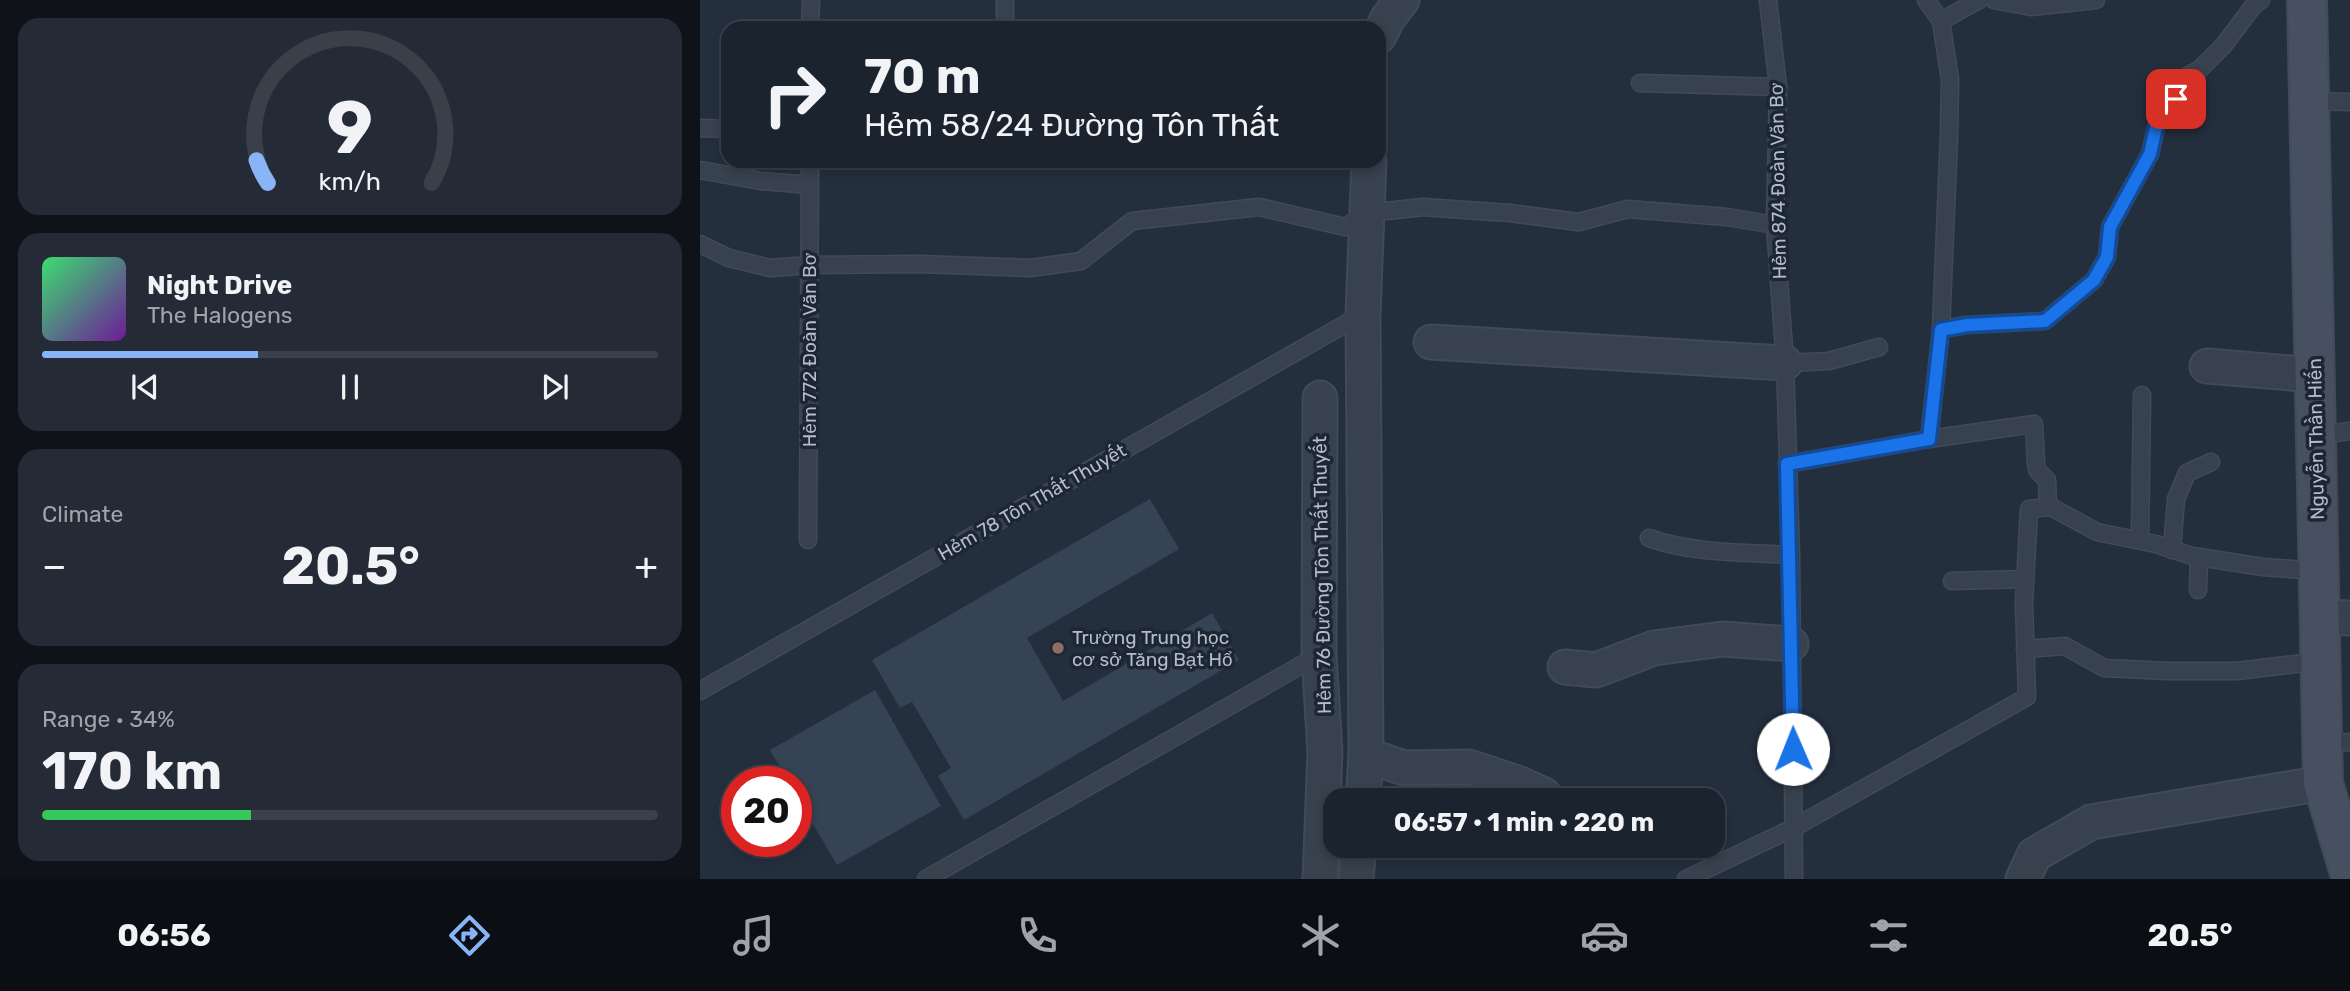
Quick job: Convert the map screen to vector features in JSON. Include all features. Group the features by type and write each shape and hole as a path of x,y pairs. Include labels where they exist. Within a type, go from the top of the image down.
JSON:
{"street":[{"path":"1386,22 1402,0"},
{"name":"Nguyễn Thần Hiến","path":"2307,0 2315,375 2333,433 2319,571 2335,617 2321,661 2336,743 2323,783 2350,873"},
{"path":"1364,788 1366,755 1363,314 1369,168"},
{"path":"1431,342 1785,363"},
{"path":"2207,366 2315,375"},
{"name":"Hẻm 76 Đường Tôn Thất Thuyết","path":"1320,398 1319,655 1325,752 1320,879"},
{"path":"1565,667 1596,670 1654,648 1723,639 1791,644"},
{"path":"1366,755 1404,768 1469,767 1529,788"},
{"path":"2022,879 2034,855 2091,822 2323,783"},
{"path":"1356,879 1358,858"}],"lane":[{"path":"810,21 811,0"},
{"path":"1005,0 1005,21"},
{"name":"Hẻm 874 Đoàn Văn Bơ","path":"1768,0 1778,87 1775,225 1785,363 1791,555 1794,879"},
{"path":"1926,0 1941,21 1950,80 1941,330 1929,439"},
{"path":"1941,21 1979,0"},
{"path":"1994,0 2031,7 2096,0"},
{"path":"1941,330 1967,325 2045,321 2094,280 2107,257 2110,227 2150,154 2156,128 2189,75 2200,69 2224,45 2254,5 2261,0"},
{"path":"1640,83 1778,87"},
{"path":"2309,101 2350,102"},
{"path":"700,128 721,129"},
{"name":"Hẻm 772 Đoàn Văn Bơ","path":"808,540 810,168"},
{"path":"700,170 761,181 810,185"},
{"path":"700,244 729,258 770,268 919,264 1030,268 1081,261 1132,221 1259,207 1345,227 1368,213 1423,207 1509,213 1579,222 1628,209 1727,217 1775,225"},
{"name":"Hẻm 78 Tôn Thất Thuyết","path":"700,691 1363,314"},
{"path":"1785,363 1829,361 1879,347"},
{"path":"2140,540 2143,395"},
{"path":"1787,464 2034,424 2036,463 2038,470 2047,480 2048,508"},
{"path":"2172,550 2176,499 2188,473 2211,462"},
{"path":"1686,879 1795,827 2027,698 2025,579 2029,509 2052,507 2097,532 2140,540 2199,557 2263,567 2319,571"},
{"path":"1649,538 1682,547 1791,555"},
{"path":"2198,590 2199,557"},
{"path":"1952,581 2025,579"},
{"path":"2025,649 2065,646 2104,667 2167,671 2237,671 2321,661"},
{"path":"926,879 1319,655"}],"building":[{"path":"1150,499 1179,549 1027,638 1063,701 1212,613 1239,660 964,820 938,776 951,768 912,702 900,708 872,660"},
{"path":"875,690 941,806 837,865 812,822 812,766 780,766 770,750"}],"place":[{"name":"Trường Trung học cơ sở Tăng Bạt Hổ","path":"1058,648"}],"route":[{"path":"1793,749 1787,464 1929,439 1941,330 1967,325 2045,321 2094,280 2107,257 2110,227 2150,154 2156,128 2176,99"}]}
